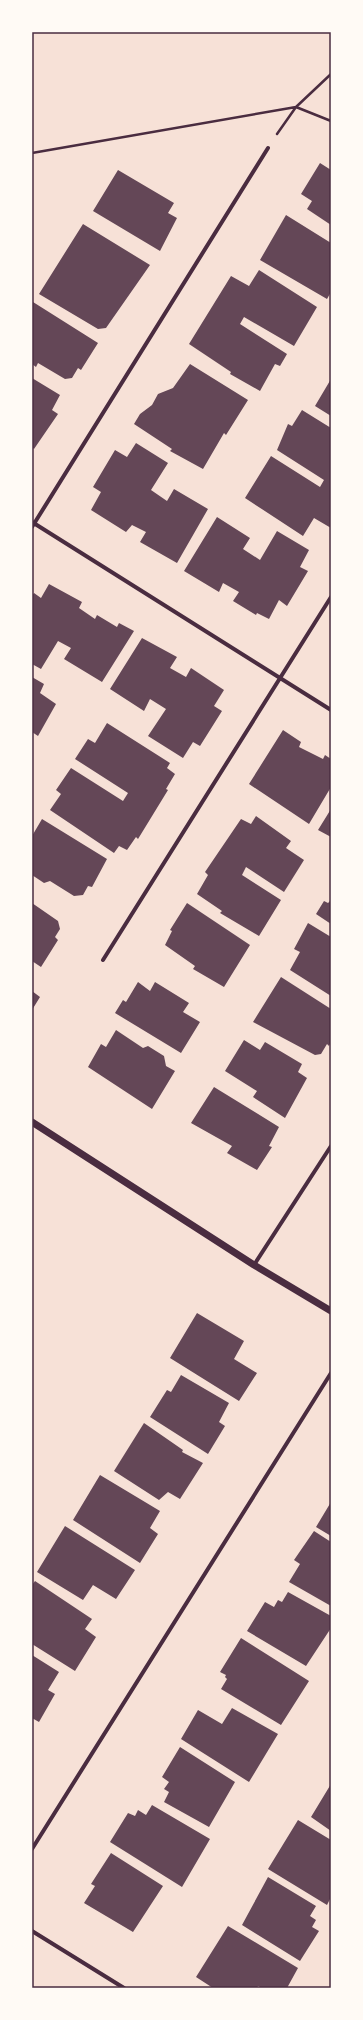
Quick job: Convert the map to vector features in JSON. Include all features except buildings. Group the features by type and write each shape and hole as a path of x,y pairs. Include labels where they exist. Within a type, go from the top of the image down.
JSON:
{"street":[{"path":"268,148 33,524 331,710"},
{"path":"104,960 331,597"},
{"path":"32,1122 254,1265 331,1311"},
{"path":"254,1265 331,1146"},
{"path":"32,1849 331,1373"},
{"path":"32,1931 124,1988"}],"path":[{"path":"268,148 296,107 331,74"},
{"path":"32,153 296,107 331,121"}]}
